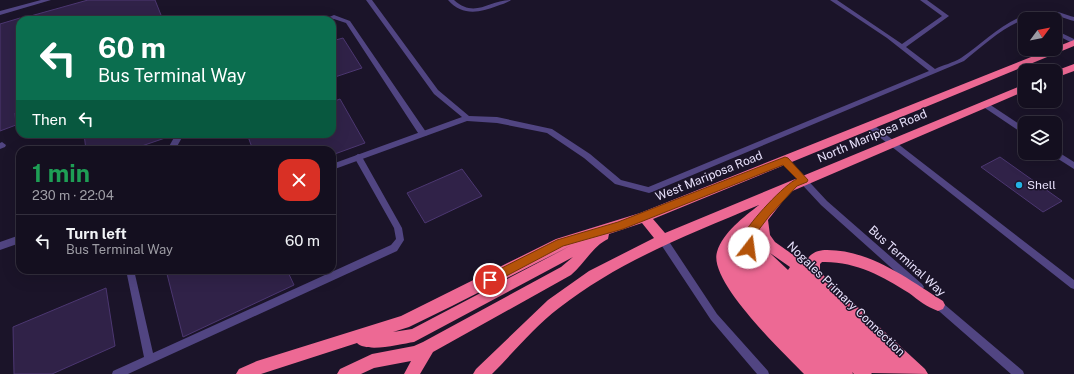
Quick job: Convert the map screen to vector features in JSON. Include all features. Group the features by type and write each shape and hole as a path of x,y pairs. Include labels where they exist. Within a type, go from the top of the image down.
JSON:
{"highway":[{"name":"North Mariposa Road","path":"785,161 1074,42"},
{"path":"1062,72 1074,67"},
{"name":"North Mariposa Road","path":"663,240 1018,90"},
{"name":"West Mariposa Road","path":"644,217 785,161"},
{"path":"794,185 751,229 723,254 723,265 729,280 742,298 814,374"},
{"path":"794,185 752,218 749,248 753,259 760,269 864,374"},
{"path":"244,374 257,368 404,322 447,302 561,243 620,226 644,217 663,240 594,275 553,304 481,374"},
{"path":"352,339 387,340 414,335 620,226"},
{"path":"751,229 730,254 732,266 751,294 829,374"},
{"path":"751,229 740,248 739,256 746,271 845,374"},
{"path":"751,229 766,258 884,374"},
{"name":"Nogales Primary Connection","path":"751,229 764,236 770,246 902,374"},
{"path":"345,374 372,361 415,353 428,347 566,271 577,262 598,238"},
{"name":"Nogales Primary Connection","path":"770,246 819,280 920,374"},
{"path":"819,280 813,271 813,262 819,256 833,254 859,261 890,275 938,305"},
{"path":"412,374 428,347"}],"street":[{"path":"0,13 48,0"},
{"path":"369,0 436,92 467,118"},
{"path":"451,0 458,8 469,12 508,0"},
{"path":"833,0 935,72"},
{"path":"901,47 946,16 923,0"},
{"path":"336,165 467,118 497,120 549,131 587,156 618,182 649,190 962,60 1002,28 1029,16 1050,13 1074,19"},
{"path":"336,18 348,22 423,134"},
{"path":"1002,28 1018,26"},
{"path":"1062,36 1074,42"},
{"path":"984,104 1018,127"},
{"path":"871,126 1074,285"},
{"path":"116,374 394,248 400,240 398,228 358,157"},
{"path":"1062,158 1074,166"},
{"name":"Bus Terminal Way","path":"785,161 794,185 824,203 938,305 1019,374"},
{"path":"0,246 16,240"},
{"path":"663,240 714,317 764,374"},
{"path":"131,274 149,358"}],"building":[{"path":"88,0 155,0 161,16 31,16"},
{"path":"16,19 16,125 0,131 0,24"},
{"path":"343,38 362,68 336,77 336,40"},
{"path":"340,99 365,143 336,154 336,146 252,146 248,138 336,138 336,100"},
{"path":"84,138 165,138 142,146 86,146"},
{"path":"1000,157 1062,201 1043,212 981,167"},
{"path":"462,169 482,196 425,223 407,193"},
{"path":"167,274 289,274 294,285 183,337"},
{"path":"106,288 115,346 52,374 14,374 13,327"}],"place":[{"name":"Shell","path":"1019,185"}],"route":[{"path":"490,280 574,237 620,226 785,161 804,180 794,184 784,192 766,212 749,236 749,248"}]}
